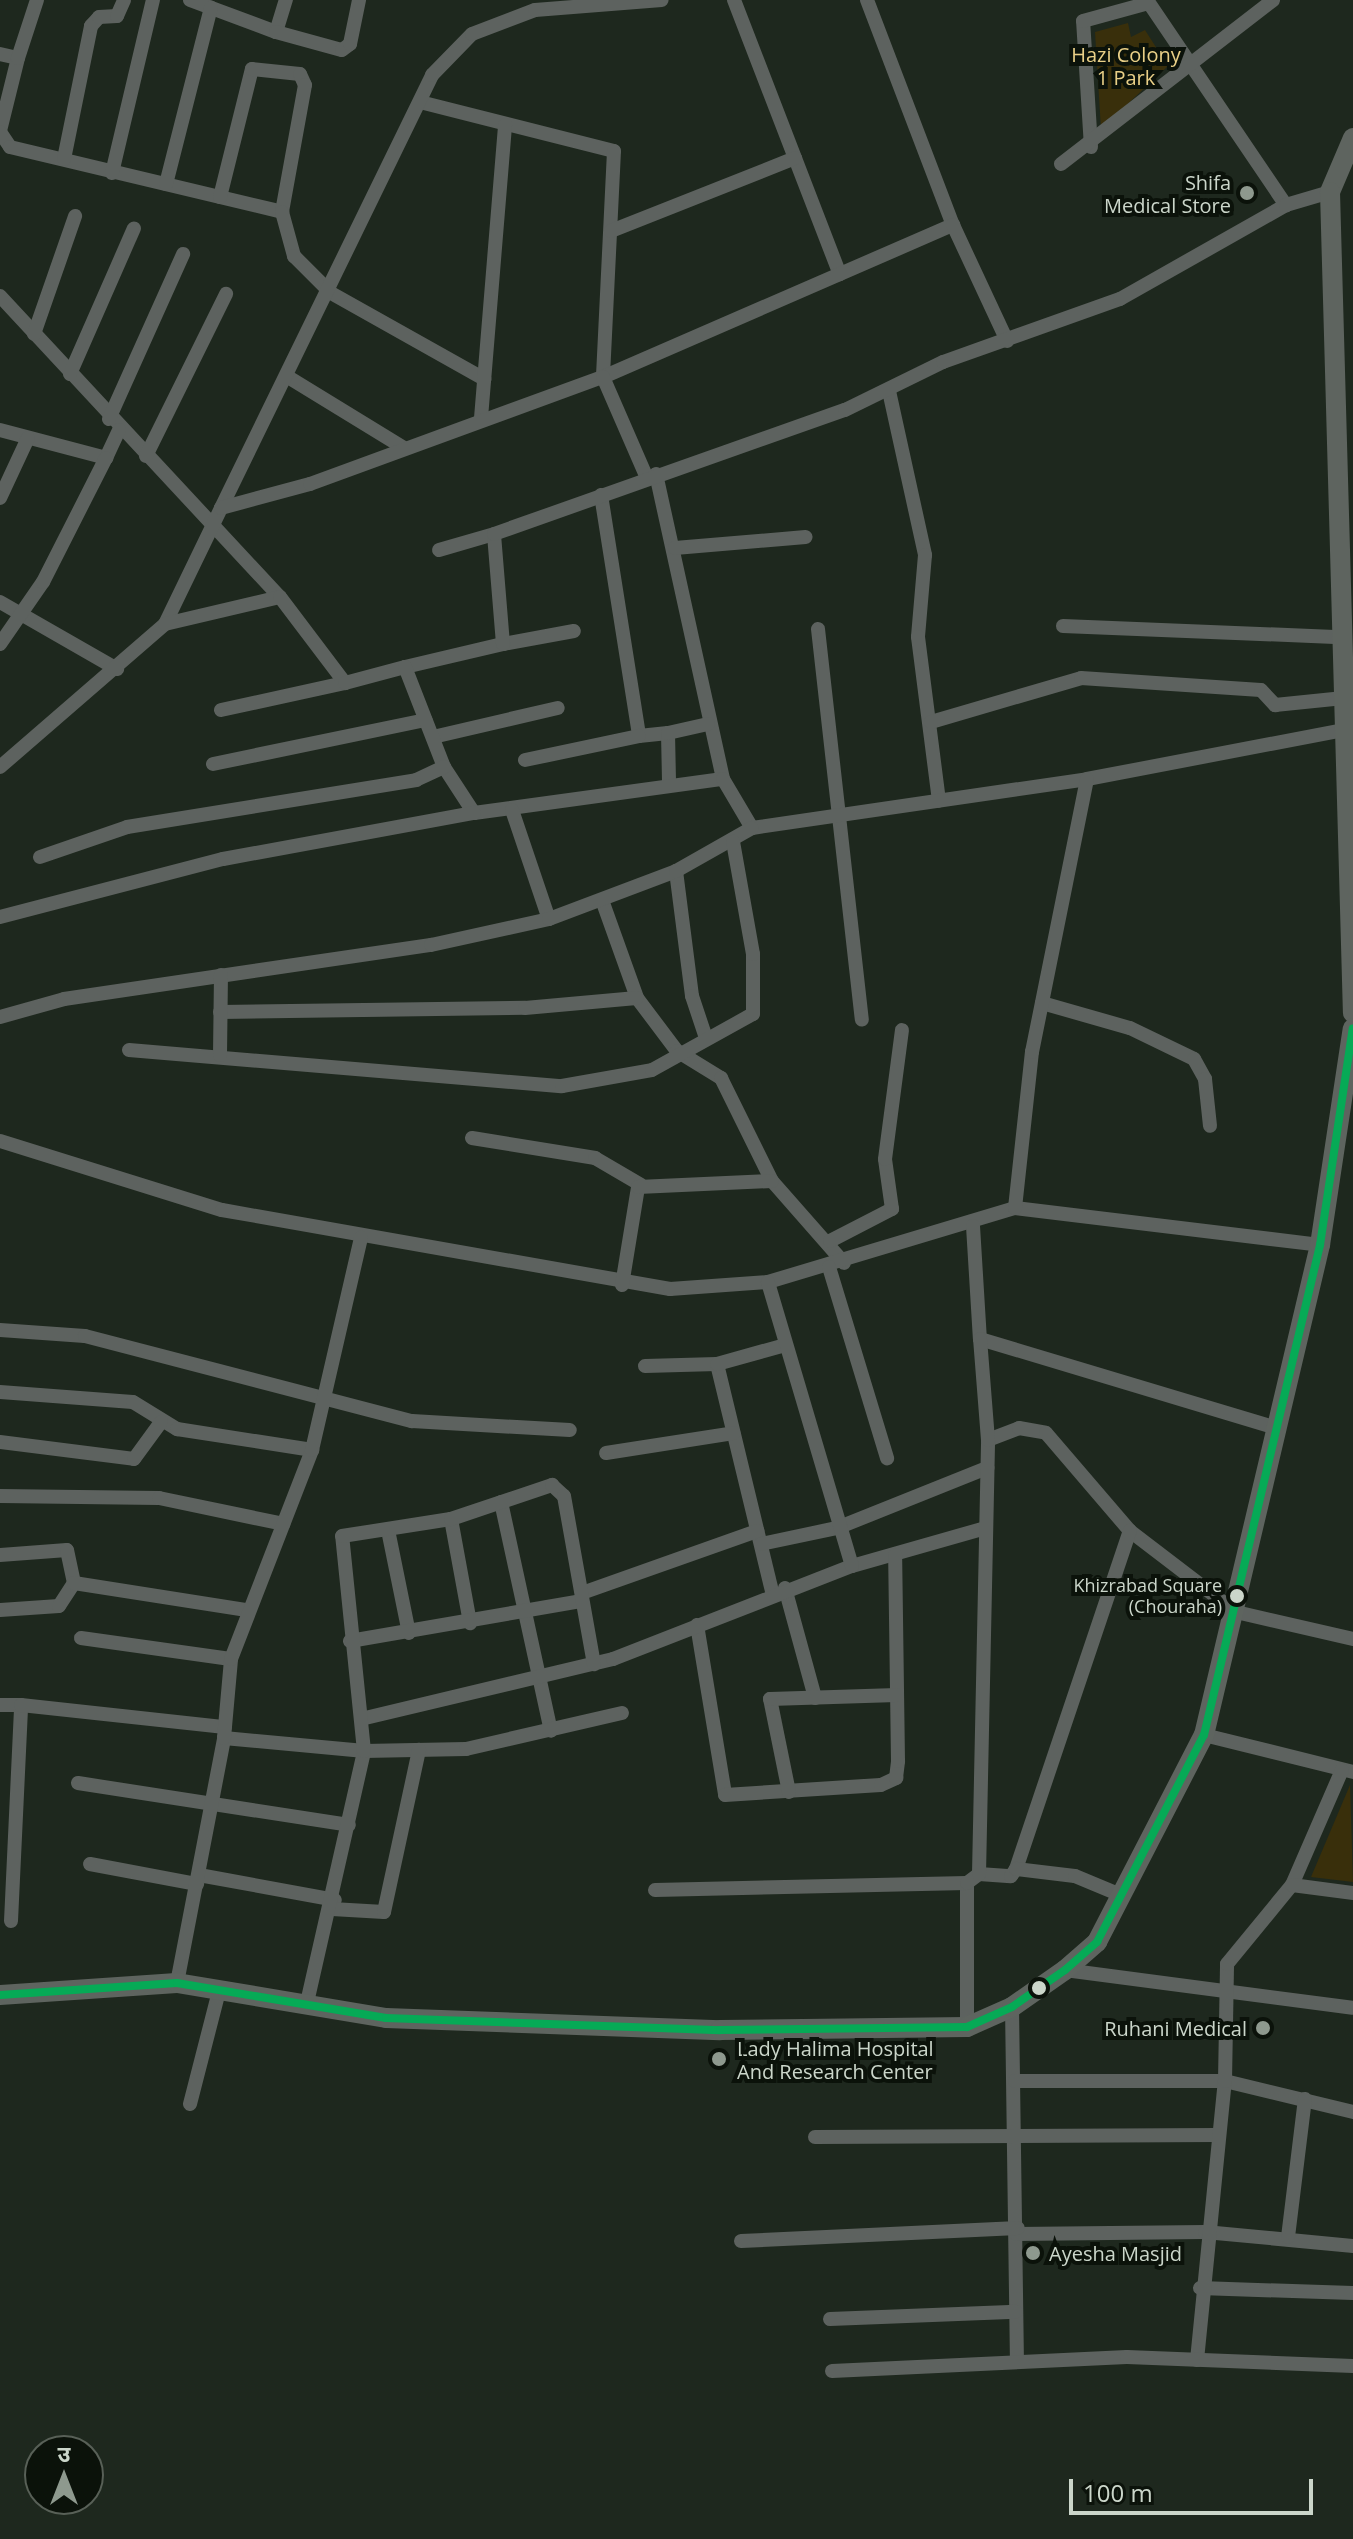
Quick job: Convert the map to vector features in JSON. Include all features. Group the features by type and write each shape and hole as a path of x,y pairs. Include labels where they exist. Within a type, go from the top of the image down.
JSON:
{"main road":[{"path":"1353,138 1330,192 1345,566 1341,637 1347,702 1344,730 1353,1013"},
{"path":"1330,192 1353,180"},
{"path":"0,1995 177,1983 306,2007 411,2019 720,2030 967,2027 1012,2007 1065,1970 1097,1942 1204,1735 1236,1612 1273,1427 1320,1245 1353,1028"}],"street":[{"path":"37,0 18,58 0,132 10,147 282,212"},
{"path":"64,159 91,26 99,17 117,16 124,0"},
{"path":"112,173 153,0"},
{"path":"190,0 222,7 276,32 342,50 359,0"},
{"path":"276,32 286,0"},
{"path":"0,767 117,669 165,624 212,521 331,293 432,75 472,34 535,10 662,0"},
{"path":"734,0 840,274"},
{"path":"867,0 953,225 1007,341"},
{"path":"1061,164 1091,147 1273,0"},
{"path":"1091,147 1083,21 1148,2 1194,64 1286,205"},
{"path":"166,184 222,7"},
{"path":"0,54 18,58"},
{"path":"220,197 252,69 300,74 305,85 282,212 294,256 331,293 484,379"},
{"path":"420,102 505,125 610,145 611,231 603,377 651,475 675,548 708,724 723,779 752,828"},
{"path":"481,418 505,125"},
{"path":"611,231 795,158"},
{"path":"439,550 494,534 889,391 1007,341 1120,299 1286,205 1330,192"},
{"path":"34,334 75,216"},
{"path":"221,508 404,448 603,377 953,225"},
{"path":"70,374 134,228"},
{"path":"0,644 23,615 106,458 114,425 183,254"},
{"path":"146,456 226,294"},
{"path":"0,296 114,425 212,521 280,597 345,683"},
{"path":"288,377 404,448"},
{"path":"889,391 923,541 918,637 939,801"},
{"path":"0,430 106,458"},
{"path":"0,498 28,438"},
{"path":"601,495 639,736"},
{"path":"494,534 503,644"},
{"path":"675,548 806,537"},
{"path":"165,624 280,597"},
{"path":"0,602 117,669"},
{"path":"1063,626 1341,637"},
{"path":"818,629 843,816 862,1020"},
{"path":"221,710 503,644 574,631"},
{"path":"405,667 444,767 474,813"},
{"path":"931,722 1081,678 1261,690 1275,705 1347,702"},
{"path":"433,737 558,708"},
{"path":"213,764 426,720"},
{"path":"525,760 708,724"},
{"path":"0,1017 64,999 549,919 676,871 733,842 752,828 1087,779 1344,730"},
{"path":"668,733 669,781"},
{"path":"40,857 127,827 416,780 444,767"},
{"path":"0,917 223,859 669,781 723,779"},
{"path":"1015,1208 1042,1003 1087,779"},
{"path":"512,810 549,919"},
{"path":"129,1050 220,1055 562,1086 652,1070 677,1051 753,1014 758,999 733,842"},
{"path":"676,871 692,996 706,1038"},
{"path":"602,900 637,998 677,1051 721,1078 772,1181 830,1241 887,1458"},
{"path":"220,1055 221,975"},
{"path":"220,1012 525,1008 637,998"},
{"path":"1042,1003 1130,1028 1194,1059 1205,1079 1210,1126"},
{"path":"830,1241 892,1209 885,1159 902,1030"},
{"path":"472,1138 595,1158 641,1185 772,1181"},
{"path":"0,1141 222,1210 622,1285 768,1282 973,1226 1015,1208 1320,1245"},
{"path":"622,1285 631,1195 641,1185"},
{"path":"967,2027 988,1440 973,1226"},
{"path":"177,1983 224,1732 231,1659 247,1610 312,1450 326,1403 361,1238"},
{"path":"768,1282 837,1528 852,1566"},
{"path":"0,1330 85,1336 326,1403 476,1430 570,1430"},
{"path":"980,1339 1273,1427"},
{"path":"645,1366 717,1364 785,1345"},
{"path":"717,1364 759,1537 815,1698"},
{"path":"0,1392 133,1402 161,1422 312,1450"},
{"path":"0,1442 134,1459 150,1446 161,1422"},
{"path":"988,1440 1019,1428 1046,1433 1130,1531 1236,1612 1353,1639"},
{"path":"606,1453 733,1433"},
{"path":"350,1641 527,1612 582,1597 759,1537 837,1528 987,1468"},
{"path":"306,2007 334,1904 364,1751 350,1641 342,1536 451,1519 546,1485 564,1496 594,1664"},
{"path":"0,1496 159,1498 283,1524"},
{"path":"501,1502 551,1731"},
{"path":"451,1519 470,1623"},
{"path":"361,1719 594,1664 778,1590 985,1528"},
{"path":"388,1530 409,1633"},
{"path":"655,1890 1011,1876 1016,1869 1130,1531"},
{"path":"0,1555 67,1550 74,1583 59,1606 0,1610"},
{"path":"697,1625 722,1791 789,1792 896,1778 895,1555"},
{"path":"74,1583 247,1610"},
{"path":"81,1638 231,1659"},
{"path":"789,1792 767,1702 897,1695"},
{"path":"0,1705 21,1705 364,1751 419,1750 551,1731 622,1713"},
{"path":"11,1921 21,1705"},
{"path":"1197,2360 1205,2232 1225,2081 1227,1964 1292,1885 1348,1771 1204,1735"},
{"path":"90,1864 384,1912 419,1750"},
{"path":"78,1783 349,1825"},
{"path":"1016,1869 1075,1876 1123,1896"},
{"path":"1292,1885 1353,1893"},
{"path":"1065,1970 1228,1988 1353,2008"},
{"path":"190,2104 219,1991"},
{"path":"1012,2007 1017,2361"},
{"path":"1015,2081 1225,2081 1353,2112"},
{"path":"1288,2237 1305,2099"},
{"path":"815,2137 1217,2135"},
{"path":"741,2241 1017,2231 1205,2232 1288,2237 1353,2246"},
{"path":"1200,2288 1353,2293"},
{"path":"830,2319 1016,2312"},
{"path":"832,2371 1017,2361 1197,2360 1353,2366"}],"green space":[{"name":"Hazi Colony 1 Park","path":"1128,23 1131,37 1145,30 1168,66 1101,129 1095,32"},
{"path":"1350,1785 1353,1882 1311,1877"}],"transit line":[{"path":"0,1995 177,1983 386,2018 720,2030 967,2027 1012,2007 1065,1970 1097,1942 1204,1735 1320,1245 1353,1028"}],"place":[{"name":"Shifa Medical Store","path":"1247,193"},
{"name":"Khizrabad Square (Chouraha)","path":"1237,1596"},
{"name":"Ruhani Medical","path":"1263,2028"},
{"name":"Lady Halima Hospital And Research Center","path":"719,2059"},
{"name":"Ayesha Masjid","path":"1033,2253"}]}
